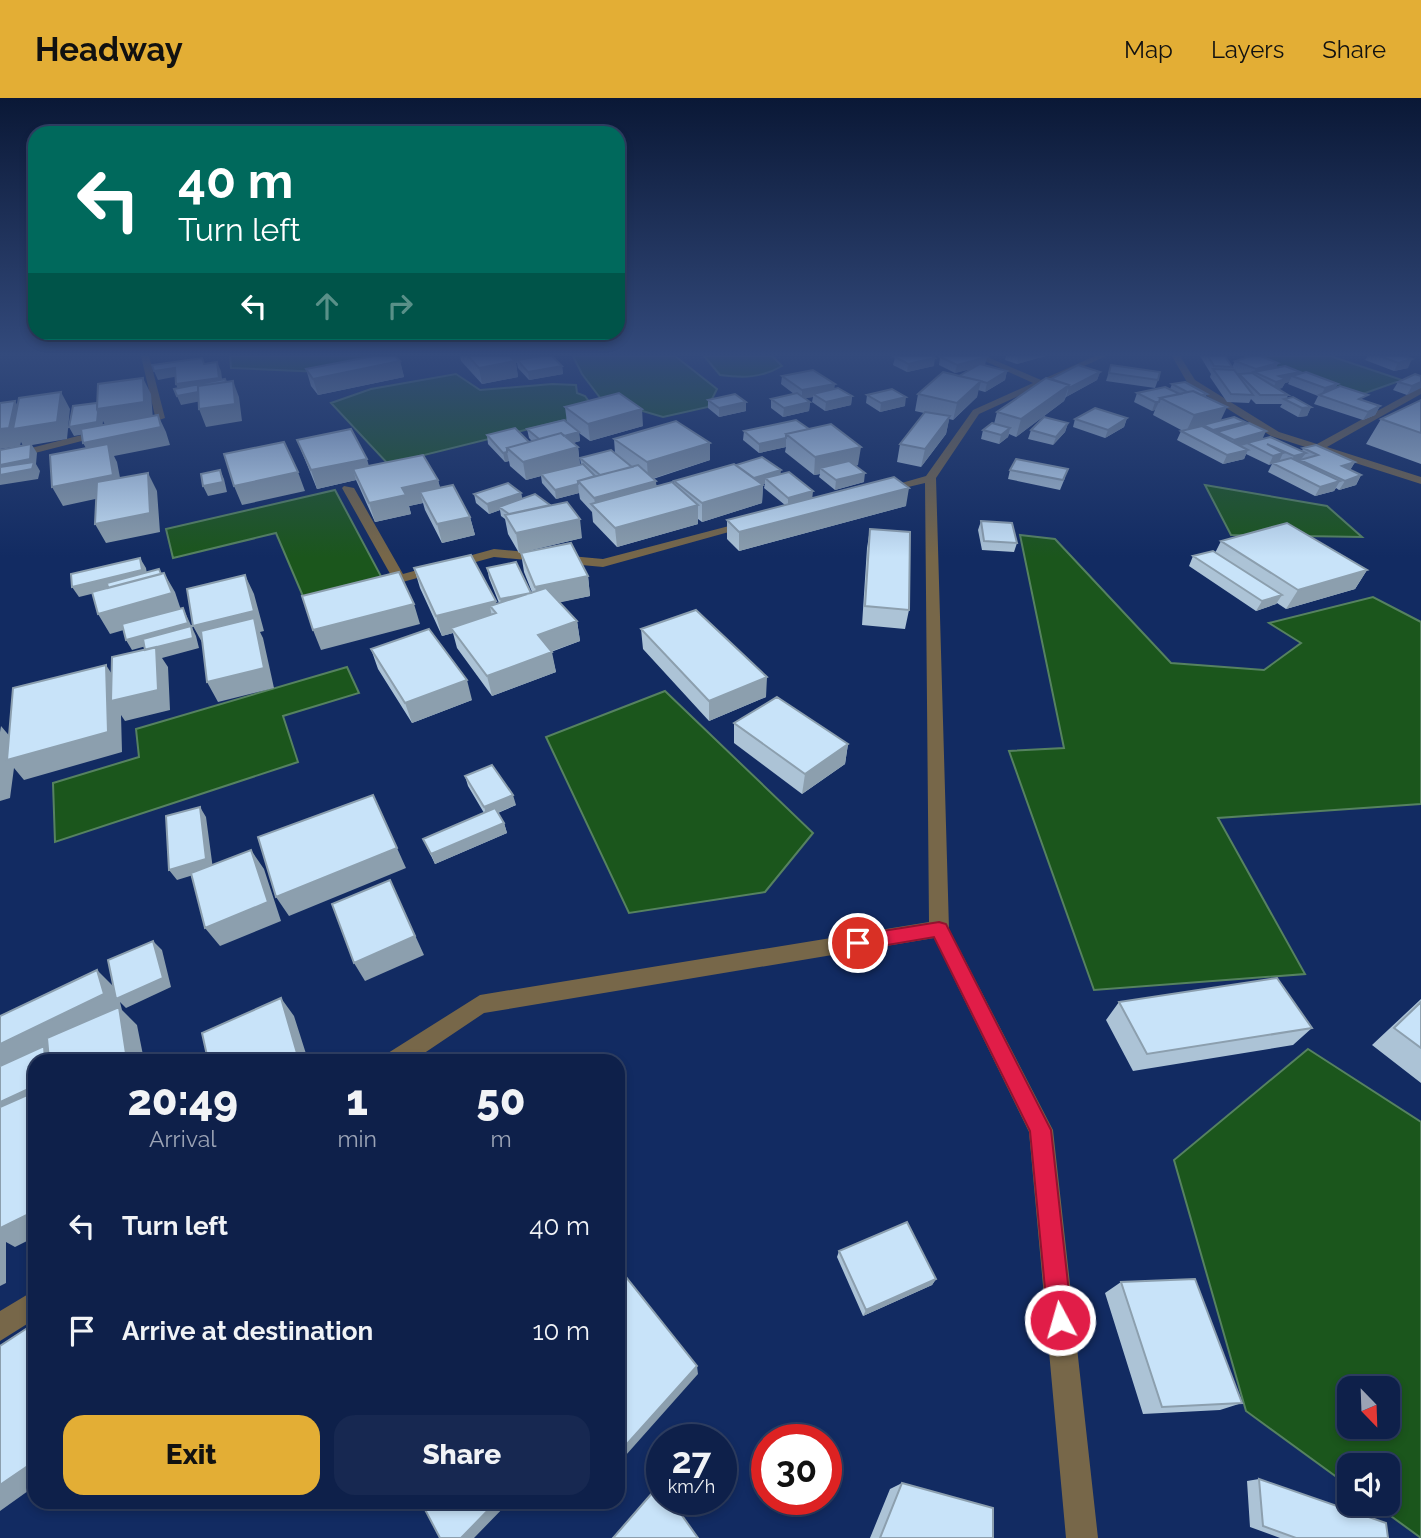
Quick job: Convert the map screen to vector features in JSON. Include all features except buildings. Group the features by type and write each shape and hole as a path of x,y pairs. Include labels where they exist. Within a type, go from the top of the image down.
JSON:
{"street":[{"path":"0,459 140,423"},
{"path":"968,423 930,478 939,929 1041,1130 1082,1538"},
{"path":"1258,423 1275,434 1421,481"},
{"path":"1318,448 1362,423"},
{"path":"865,495 930,478"},
{"path":"348,488 399,579 494,553 603,563 760,522"},
{"path":"405,1054 480,1004 939,929"},
{"path":"0,1327 28,1308"}],"shaded area":[{"path":"350,423 552,423 388,464"},
{"path":"1205,485 1327,506 1362,537 1231,535"},
{"path":"335,490 383,580 305,601 276,533 173,558 166,529"},
{"path":"1020,535 1055,539 1171,663 1264,670 1301,643 1269,623 1373,597 1421,622 1421,804 1218,818 1305,974 1094,990 1009,751 1064,748"},
{"path":"347,667 359,693 283,716 298,762 55,842 53,783 139,757 136,729"},
{"path":"665,691 813,833 765,892 629,913 546,737"},
{"path":"1308,1049 1421,1122 1421,1538 1391,1516 1400,1516 1400,1453 1337,1453 1337,1477 1246,1411 1174,1160"}],"route":[{"path":"858,943 939,929 1041,1130 1060,1320"}]}
